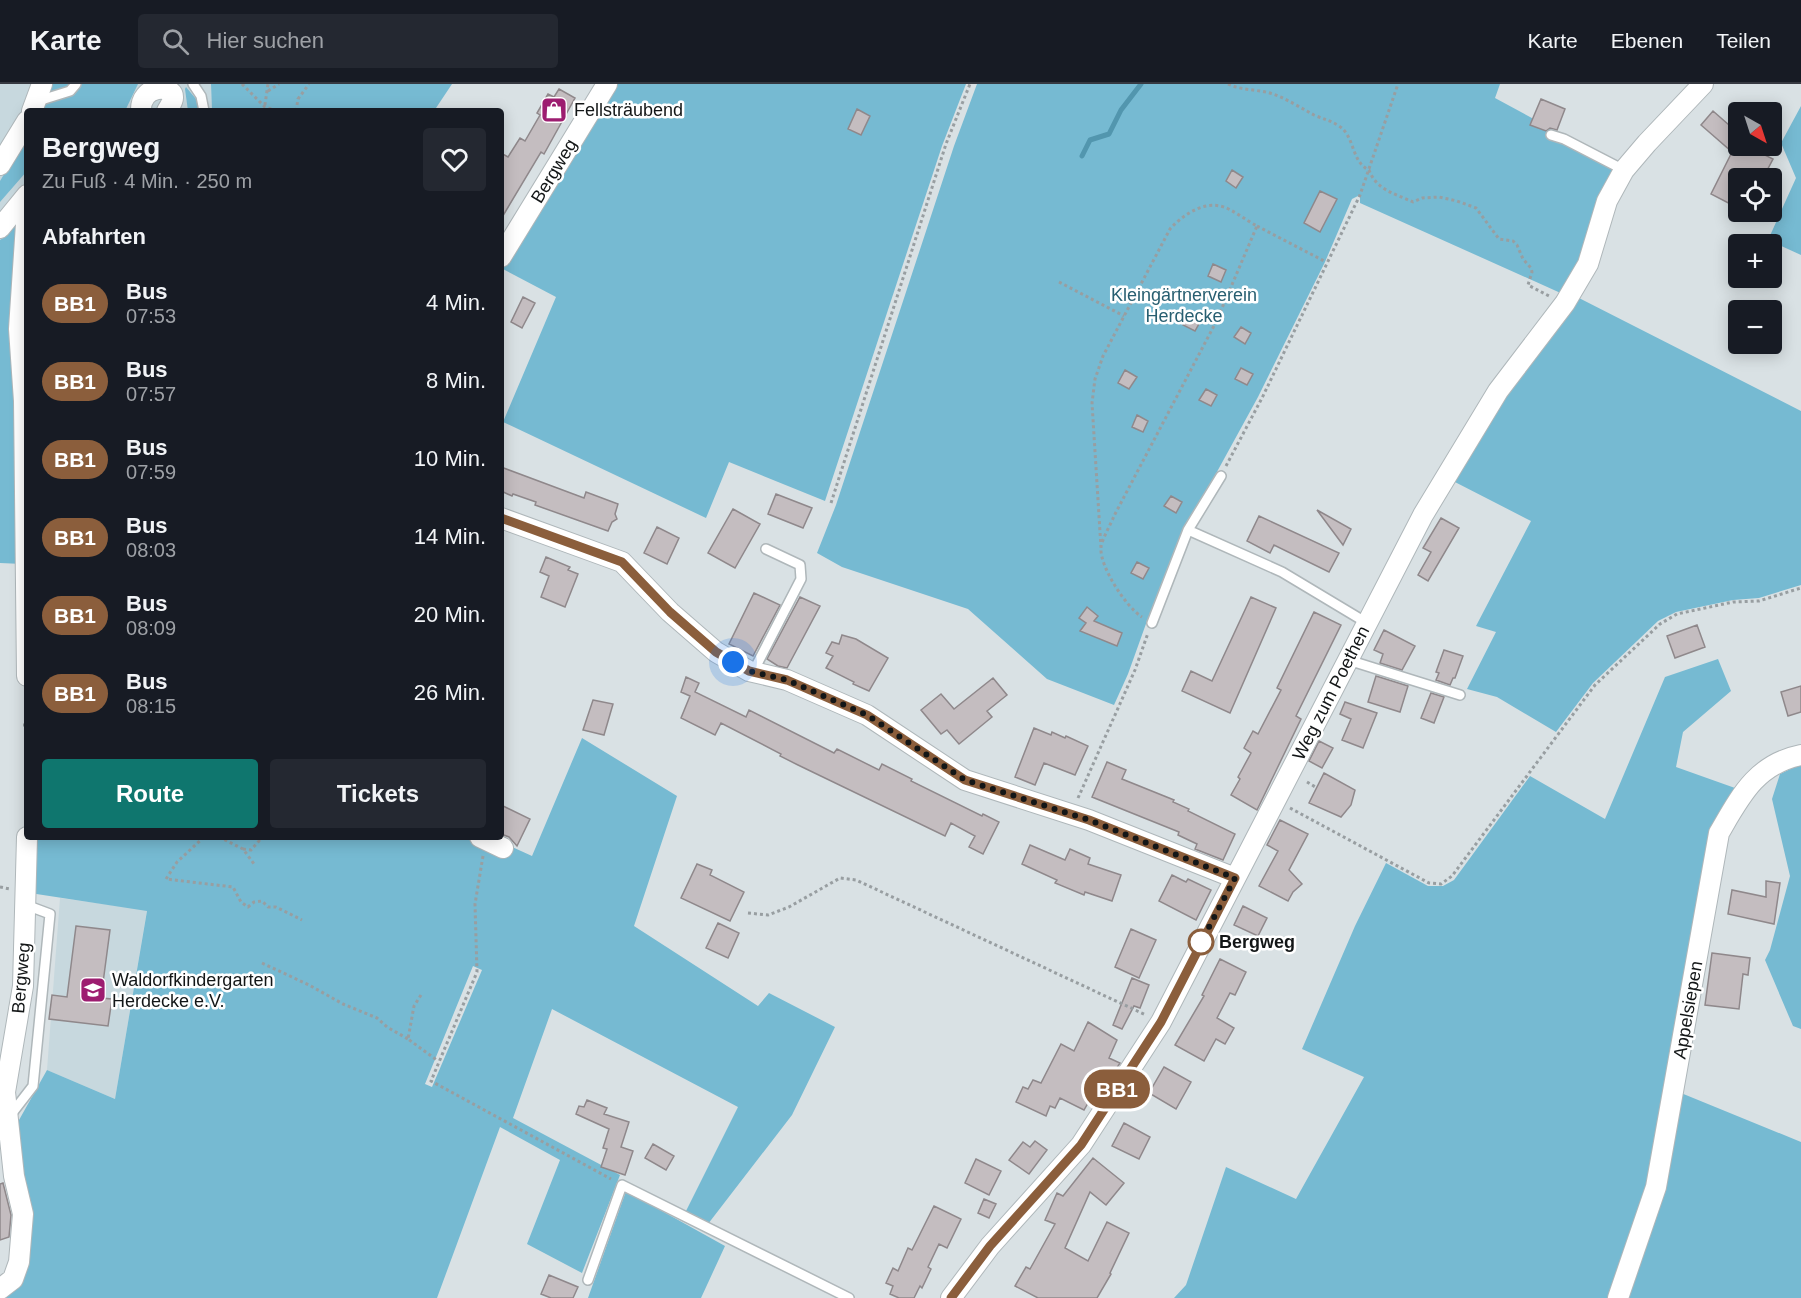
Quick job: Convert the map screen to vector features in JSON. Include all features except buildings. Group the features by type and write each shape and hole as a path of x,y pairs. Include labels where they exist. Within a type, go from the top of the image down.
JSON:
{"street":[{"name":"Bergweg","path":"504,252 607,84"},
{"name":"Weg zum Poethen","path":"951,1298 990,1246 1081,1145 1161,1022 1423,515 1498,391 1565,303 1588,264 1607,201 1624,170 1703,84"},
{"path":"141,108 147,92 152,88 166,86 173,98 168,108"},
{"path":"0,165 24,126"},
{"path":"0,228 24,199"},
{"path":"24,254 19,329 24,356 24,401"},
{"path":"504,519 622,562 670,612 716,652 753,672 787,680 867,715 965,780 1070,814 1235,878"},
{"name":"Appelsiepen","path":"1618,1298 1656,1187 1719,833 1742,793 1754,781 1773,765 1801,755"},
{"name":"Bergweg","path":"0,1289 13,1279 19,1262 23,1214 14,1176 5,1092 23,986 27,840"}],"lane":[{"path":"37,99 70,91 76,84"},
{"path":"193,84 201,96 203,108"},
{"path":"1551,135 1564,139 1624,170"},
{"path":"1152,623 1188,530 1221,476"},
{"path":"1188,530 1282,572 1367,623"},
{"path":"753,672 801,579 800,565 766,549"},
{"path":"1348,660 1460,695"},
{"path":"8,1119 33,1086 50,914 26,905"},
{"path":"588,1280 622,1185 849,1298"}],"path":[{"path":"242,84 264,108"},
{"path":"265,108 268,84"},
{"path":"267,91 279,84"},
{"path":"296,108 298,99 309,84"},
{"path":"831,502 946,144 970,84"},
{"path":"1228,84 1238,89 1270,93 1316,116 1330,120 1346,131 1358,160 1387,192 1413,202 1422,198 1439,197 1476,208 1498,238 1513,241 1518,245 1523,259 1531,268 1528,285 1565,303"},
{"path":"1221,476 1262,398 1360,195 1398,84"},
{"path":"1070,814 1135,670 1152,623 1138,615 1119,592 1104,563 1101,548 1092,403 1095,379 1103,356 1170,229 1194,210 1207,206 1221,206 1326,262"},
{"path":"1101,548 1114,516 1216,322 1257,226"},
{"path":"1059,282 1124,316"},
{"path":"1276,800 1429,883 1441,884 1452,876 1595,685 1660,624 1677,614 1733,602 1759,601 1801,588"},
{"path":"1307,782 1317,788"},
{"path":"201,840 177,862 166,879 233,886 241,902 248,907 254,902 262,901 268,907 276,907 302,920"},
{"path":"225,840 243,849 251,850 260,840"},
{"path":"489,842 475,904 477,972 431,1081 622,1185"},
{"path":"243,849 254,864"},
{"path":"748,914 768,915 789,907 840,878 856,880 1161,1022"},
{"path":"262,963 343,1004 377,1018 438,1061"},
{"path":"408,1039 414,1006 421,995"}],"shaded area":[{"path":"0,84 211,84 212,108 24,108 24,341 0,409"},
{"name":"Waldorfkindergarten Herdecke e.V.","path":"60,898 147,910 115,1099 47,1070"}],"green space":[{"path":"50,84 138,84 126,108 42,108"},
{"path":"211,84 452,84 436,108 212,108"},
{"path":"612,84 966,84 942,146 825,501 729,462 706,518 504,422 556,297 504,270 504,259"},
{"name":"Kleingärtnerverein Herdecke","path":"977,84 1500,84 1495,98 1620,166 1584,260 1565,295 1360,203 1360,195 1352,199 1325,262 1258,397 1184,532 1114,705 1047,679 968,609 842,567 817,553 836,505 954,146"},
{"path":"186,87 196,99 198,108 188,108"},
{"path":"1801,106 1801,255 1782,246 1782,234 1771,234 1776,222 1782,222 1782,209 1796,178 1782,141"},
{"path":"24,141 24,174 0,202 0,181"},
{"path":"18,220 23,564 0,563 0,240 8,235"},
{"path":"1577,297 1801,411 1801,585 1759,598 1733,600 1676,612 1658,621 1593,683 1556,732 1497,697 1467,689 1496,632 1476,626 1531,521 1451,480 1505,394"},
{"path":"1718,659 1731,691 1683,732 1676,767 1735,788 1666,1125 1611,1298 1174,1298 1186,1285 1226,1167 1296,1199 1364,1077 1302,1049 1355,926 1386,863 1428,886 1443,886 1454,880 1530,776 1605,819 1665,677"},
{"path":"582,738 677,796 634,926 758,1006 769,993 835,1027 792,1115 708,1224 686,1211 738,1107 552,1009 513,1118 620,1175 582,1273 527,1244 560,1160 500,1127 437,1298 0,1298 15,1283 14,1129 47,1070 115,1099 147,911 30,893 32,840 472,840 507,856 510,846 532,856","holes":["473,966 482,970 432,1087 425,1084"]},
{"path":"1801,764 1801,1029 1793,1026 1765,960 1770,950 1790,876 1772,799 1780,774"},
{"path":"1681,1093 1801,1142 1801,1298 1625,1298 1665,1171"},
{"path":"626,1191 725,1246 701,1298 588,1298"}],"waterway":[{"path":"1082,156 1090,140 1109,134 1121,110 1141,84"}],"bus line":[{"name":"BB1","path":"504,519 622,562 670,612 716,652 749,671 787,680 867,715 965,780 1089,820 1235,878 1161,1022 1081,1145 990,1246 951,1298"}],"place":[{"name":"Fellsträubend","path":"554,110"},
{"name":"Bergweg","path":"1201,942"},
{"name":"Waldorfkindergarten Herdecke e.V.","path":"93,990"}],"route":[{"path":"733,662 749,671 787,680 867,715 965,780 1089,820 1235,878 1201,942"}]}
